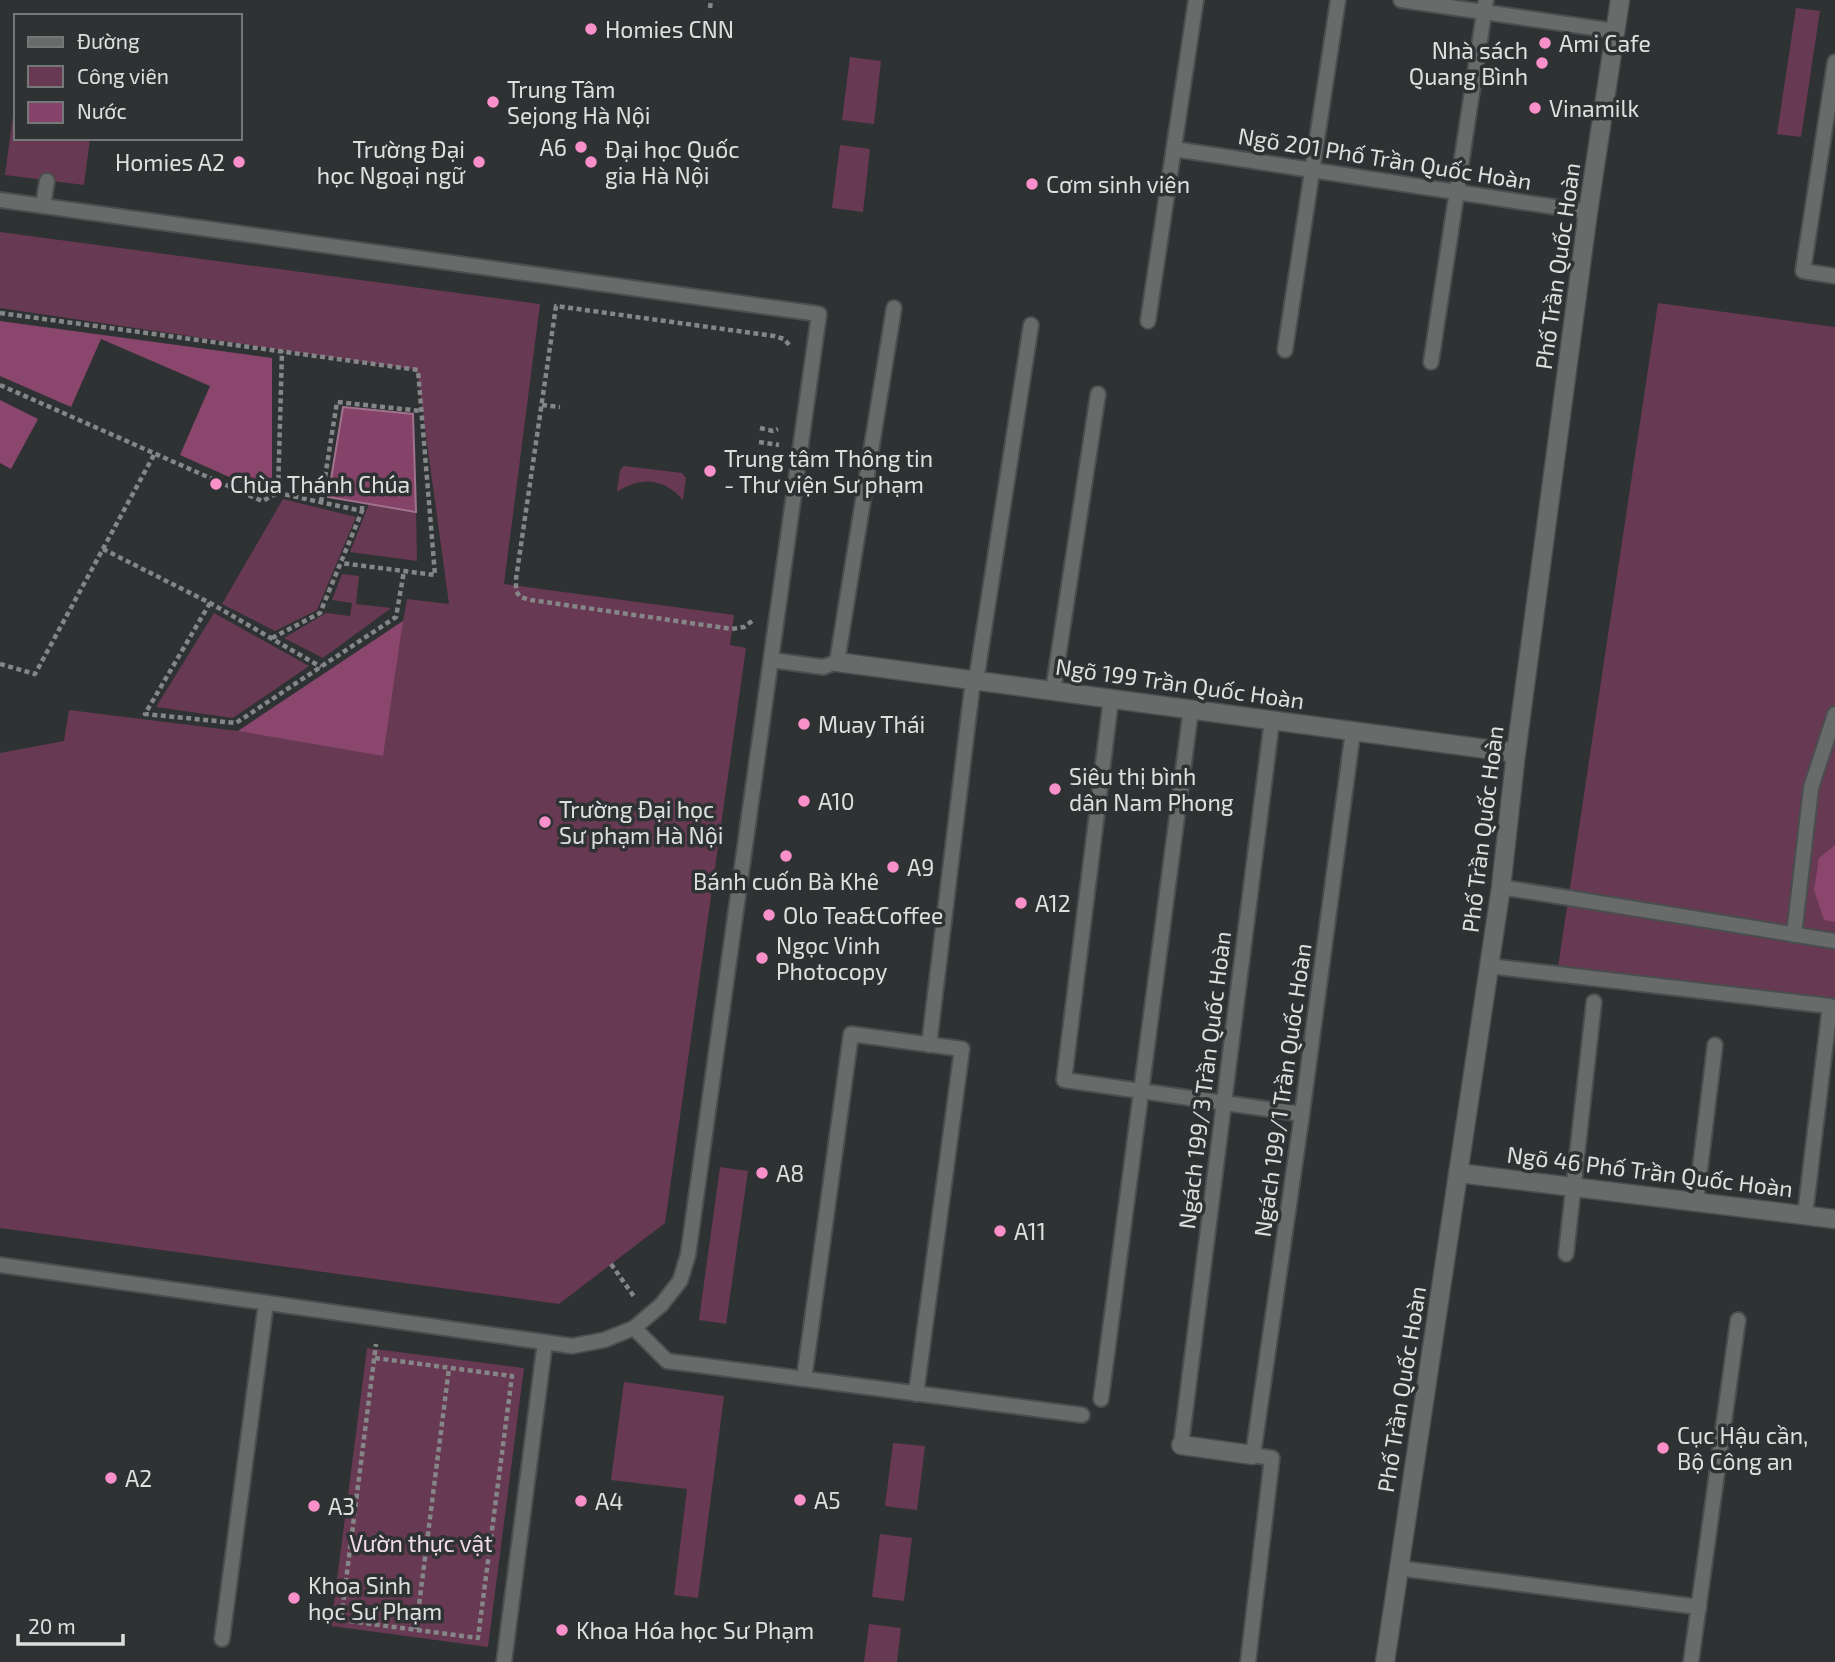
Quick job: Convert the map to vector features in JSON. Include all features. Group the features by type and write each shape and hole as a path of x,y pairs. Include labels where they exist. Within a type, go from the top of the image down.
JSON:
{"street":[{"name":"Phố Trần Quốc Hoàn","path":"1385,1662 1489,966 1588,212 1620,0"},
{"name":"Ngõ 199 Trần Quốc Hoàn","path":"837,662 1516,753"},
{"name":"Ngõ 46 Phố Trần Quốc Hoàn","path":"1458,1172 1835,1219"},
{"path":"1181,1445 1253,1455"}],"lane":[{"path":"1148,321 1196,0"},
{"path":"1285,350 1338,0"},
{"path":"1401,0 1485,6 1615,32"},
{"path":"1431,362 1485,6"},
{"path":"1835,62 1803,271 1835,276"},
{"name":"Ngõ 201 Phố Trần Quốc Hoàn","path":"1174,149 1588,212"},
{"path":"43,206 47,181"},
{"path":"0,200 819,314 688,1255 680,1281 662,1305 634,1328 604,1340 572,1346 0,1265"},
{"path":"771,660 823,667 837,662 894,308"},
{"path":"929,1045 974,680 1031,325"},
{"path":"1053,691 1098,394"},
{"path":"1111,699 1064,1080 1302,1114"},
{"path":"1101,1399 1191,709"},
{"path":"1794,934 1811,788 1835,713"},
{"name":"Ngách 199/3 Trần Quốc Hoàn","path":"1181,1445 1272,720"},
{"name":"Ngách 199/1 Trần Quốc Hoàn","path":"1253,1455 1353,731"},
{"path":"1500,887 1835,941"},
{"path":"1489,966 1830,1006 1805,1215"},
{"path":"1566,1254 1594,1002"},
{"path":"804,1379 851,1034 962,1049 916,1394"},
{"path":"1696,1202 1715,1045"},
{"path":"222,1639 266,1303"},
{"path":"1691,1662 1738,1320"},
{"path":"634,1328 667,1361 1082,1415"},
{"path":"504,1662 545,1342"},
{"path":"1248,1662 1272,1458 1253,1455"},
{"path":"1398,1568 1699,1607"}],"path":[{"path":"710,8 711,0"},
{"path":"753,619 744,627 732,629 520,597 516,591 556,306 784,339 791,347 792,355"},
{"path":"0,313 418,370 435,575 341,563"},
{"path":"278,493 282,351"},
{"path":"0,385 262,501 278,493 362,511"},
{"path":"321,502 337,402 421,411"},
{"path":"542,405 560,407"},
{"path":"760,428 780,428 783,419"},
{"path":"0,664 35,674 155,453"},
{"path":"757,454 773,458 777,465"},
{"path":"272,639 320,613 362,511 362,503"},
{"path":"103,549 210,603 321,667"},
{"path":"210,603 145,714 236,723 396,617 404,571"},
{"path":"611,1264 648,1316"},
{"path":"375,1358 512,1376 478,1637 341,1620 380,1319"},
{"path":"416,1629 449,1368"}],"green space":[{"path":"1796,8 1820,11 1801,137 1777,134"},
{"path":"850,57 881,61 874,124 842,120"},
{"path":"14,108 14,140 90,140 84,185 5,175"},
{"path":"840,145 870,149 863,212 832,208"},
{"path":"0,232 540,304 504,584 734,615 730,645 746,648 665,1223 559,1304 0,1228 0,753 64,741 69,710 238,731 403,621 407,599 449,604 417,370 0,308"},
{"path":"1658,303 1835,327 1835,1000 1558,967"},
{"path":"624,466 682,473 686,478 683,500 668,487 651,482 634,483 617,492 620,470"},
{"path":"283,499 356,517 317,610 275,631 222,604"},
{"path":"369,504 416,512 417,561 350,552"},
{"path":"342,574 359,576 356,604 391,608 323,658 284,638 326,613 350,616 352,603 332,600"},
{"path":"214,613 309,666 233,718 156,707"},
{"path":"720,1167 748,1171 726,1324 699,1320"},
{"name":"Vườn thực vật","path":"367,1348 524,1368 488,1647 331,1626"},
{"path":"624,1382 724,1396 698,1598 674,1595 687,1489 611,1480"},
{"path":"893,1443 925,1446 917,1510 885,1506"},
{"path":"880,1534 912,1538 904,1601 872,1597"},
{"path":"869,1624 901,1628 897,1662 864,1662"}],"shaded area":[{"path":"0,321 272,358 272,483 247,485 180,455 210,386 101,339 71,407 0,376"},
{"path":"0,400 38,419 11,469 0,463"},
{"path":"403,621 383,756 238,731"},
{"path":"1835,845 1835,922 1824,920 1814,890 1819,858"}],"water":[{"path":"343,407 413,414 416,512 328,497"}],"place":[{"name":"Homies CNN","path":"591,29"},
{"name":"Ami Cafe","path":"1545,43"},
{"name":"Nhà sách Quang Bình","path":"1542,63"},
{"name":"Trung Tâm Sejong Hà Nội","path":"493,102"},
{"name":"Vinamilk","path":"1535,108"},
{"name":"A6","path":"581,147"},
{"name":"Homies A2","path":"239,162"},
{"name":"Trường Đại học Ngoại ngữ","path":"479,162"},
{"name":"Đại học Quốc gia Hà Nội","path":"591,162"},
{"name":"Cơm sinh viên","path":"1032,184"},
{"name":"Trung tâm Thông tin - Thư viện Sư phạm","path":"710,471"},
{"name":"Chùa Thánh Chúa","path":"216,484"},
{"name":"Muay Thái","path":"804,724"},
{"name":"Siêu thị bình dân Nam Phong","path":"1055,789"},
{"name":"A10","path":"804,801"},
{"name":"Trường Đại học Sư phạm Hà Nội","path":"545,822"},
{"name":"Bánh cuốn Bà Khê","path":"786,856"},
{"name":"A9","path":"893,867"},
{"name":"A12","path":"1021,903"},
{"name":"Olo Tea&Coffee","path":"769,915"},
{"name":"Ngọc Vinh Photocopy","path":"762,958"},
{"name":"A8","path":"762,1173"},
{"name":"A11","path":"1000,1231"},
{"name":"Cục Hậu cần, Bộ Công an","path":"1663,1448"},
{"name":"A2","path":"111,1478"},
{"name":"A5","path":"800,1500"},
{"name":"A4","path":"581,1501"},
{"name":"A3","path":"314,1506"},
{"name":"Khoa Sinh học Sư Phạm","path":"294,1598"},
{"name":"Khoa Hóa học Sư Phạm","path":"562,1630"}]}
